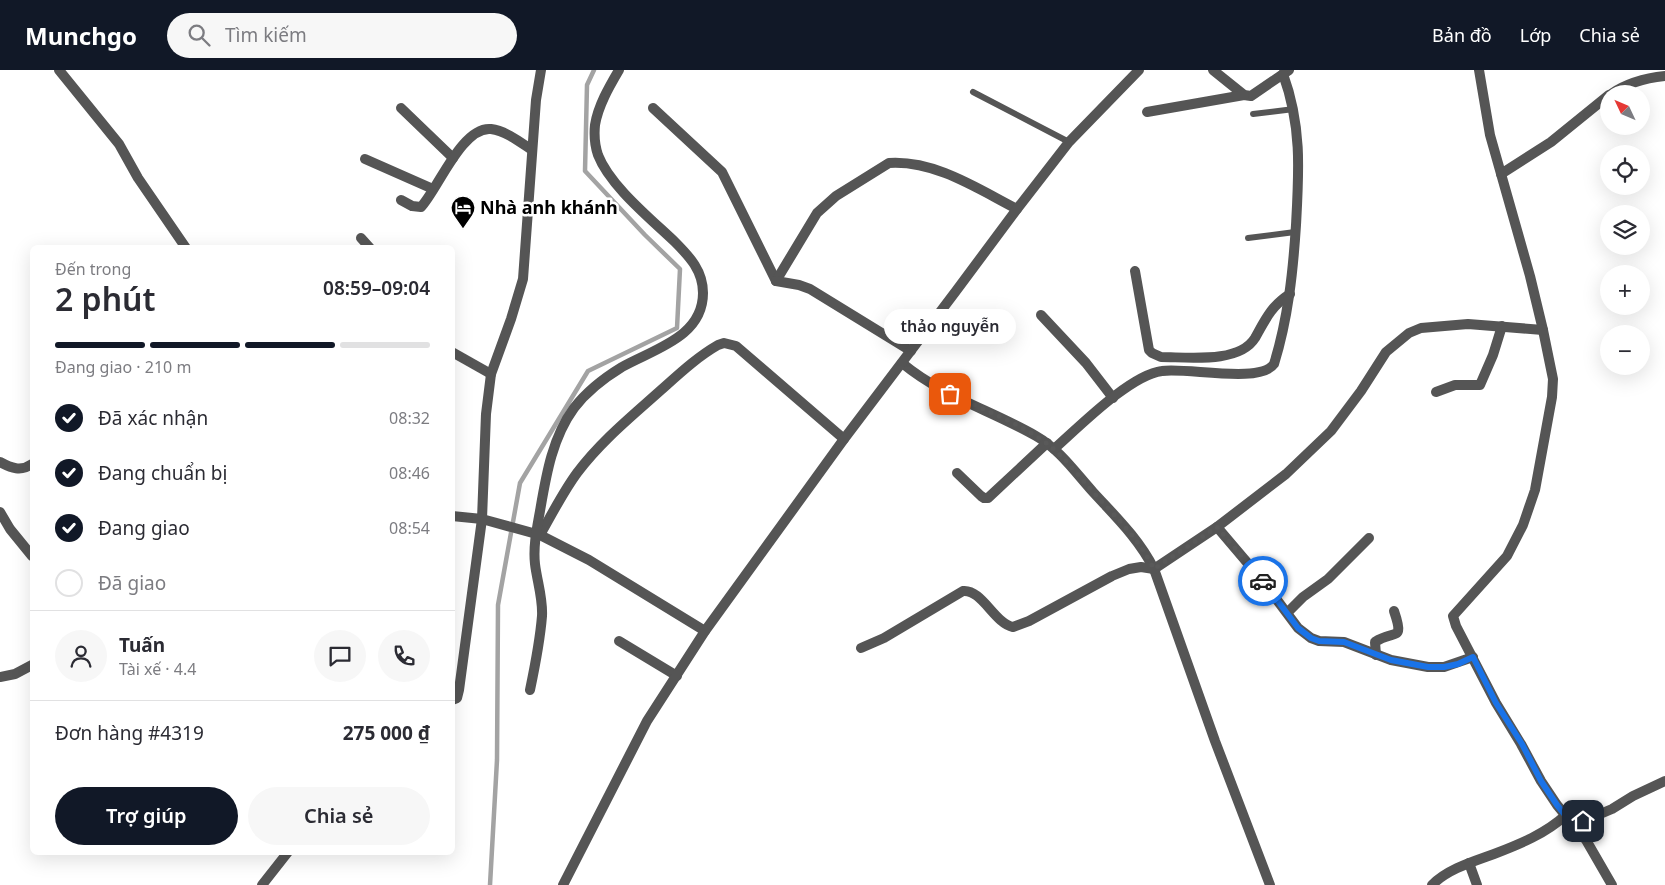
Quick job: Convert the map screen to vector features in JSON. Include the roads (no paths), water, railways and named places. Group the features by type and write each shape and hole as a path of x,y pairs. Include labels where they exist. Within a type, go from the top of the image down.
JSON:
{"street":[{"path":"59,70 119,144 138,178 184,245"},
{"path":"455,699 459,690 482,519 486,414 491,374 511,319 522,279 536,100 541,70"},
{"path":"530,690 542,615 535,563 538,534 550,458 565,422 588,392 604,379 683,334 695,323 702,305 703,292 698,268 678,245 614,181 597,154 595,140 600,108 619,70"},
{"path":"563,885 647,721 705,632 844,439 1017,209 1069,142 1139,70"},
{"path":"1213,70 1244,95"},
{"path":"1479,70 1490,135 1530,276 1553,379 1552,397 1535,490 1523,525 1506,556 1453,616 1456,626 1496,703 1522,744 1541,781 1586,840 1612,885"},
{"path":"957,473 981,496 988,498 1113,398 1138,379 1153,372 1181,370 1244,374 1266,372 1271,369 1277,356 1290,294 1295,232 1298,164 1296,125 1286,72 1251,96 1244,95 1147,112"},
{"path":"1626,85 1665,76"},
{"path":"1501,174 1551,142 1600,103"},
{"path":"401,108 453,158"},
{"path":"653,108 722,172 776,282"},
{"path":"401,200 418,208 424,204 453,158 471,137 479,132 491,129 508,135 532,150"},
{"path":"364,159 433,189"},
{"path":"776,282 817,213 836,196 889,163 898,163 942,172 1017,209"},
{"path":"361,238 367,245"},
{"path":"1135,271 1149,350 1152,354 1161,357 1216,356 1239,352 1249,346 1265,318 1276,305 1290,294"},
{"path":"776,282 799,285 815,292 911,351"},
{"path":"1041,315 1086,363 1113,398"},
{"path":"861,648 884,638 963,591 973,592 1005,624 1013,627 1128,569 1140,567 1154,569 1217,527 1286,474 1331,431 1361,391 1386,352 1409,333 1421,328 1468,324 1543,330"},
{"path":"1436,392 1455,385 1480,385 1494,355 1502,326"},
{"path":"538,534 578,473 602,444 682,372 718,345 724,343 736,346 844,439"},
{"path":"455,354 491,374"},
{"path":"902,363 934,387 1015,424 1051,446 1118,518 1144,551 1154,569 1215,741 1270,885"},
{"path":"0,462 21,469 30,465"},
{"path":"0,512 10,530 30,554"},
{"path":"455,516 482,519 538,534 589,560 705,632"},
{"path":"1217,527 1288,612 1298,628 1311,638 1319,641 1344,642 1376,655 1408,664 1428,667 1444,667 1458,664 1473,657"},
{"path":"1288,612 1303,597 1328,579 1369,538"},
{"path":"1376,655 1375,642 1394,636 1398,631 1399,626 1394,611"},
{"path":"619,641 677,676"},
{"path":"0,677 15,674 30,666"},
{"path":"1574,826 1612,809 1633,796 1665,781"},
{"path":"1432,885 1440,877 1469,863 1537,836 1554,826 1566,815"},
{"path":"266,884 286,855"},
{"path":"1469,863 1477,885"}],"lane":[{"path":"973,92 1069,142"},
{"path":"1252,114 1294,109"},
{"path":"1248,238 1295,232"}],"waterway":[{"path":"490,885 497,760 498,605 520,483 588,371 677,328 680,269 585,171 587,85 594,70"}],"place":[{"name":"Nhà anh khánh","path":"463,229"},
{"name":"thảo nguyễn","path":"950,394"}]}
